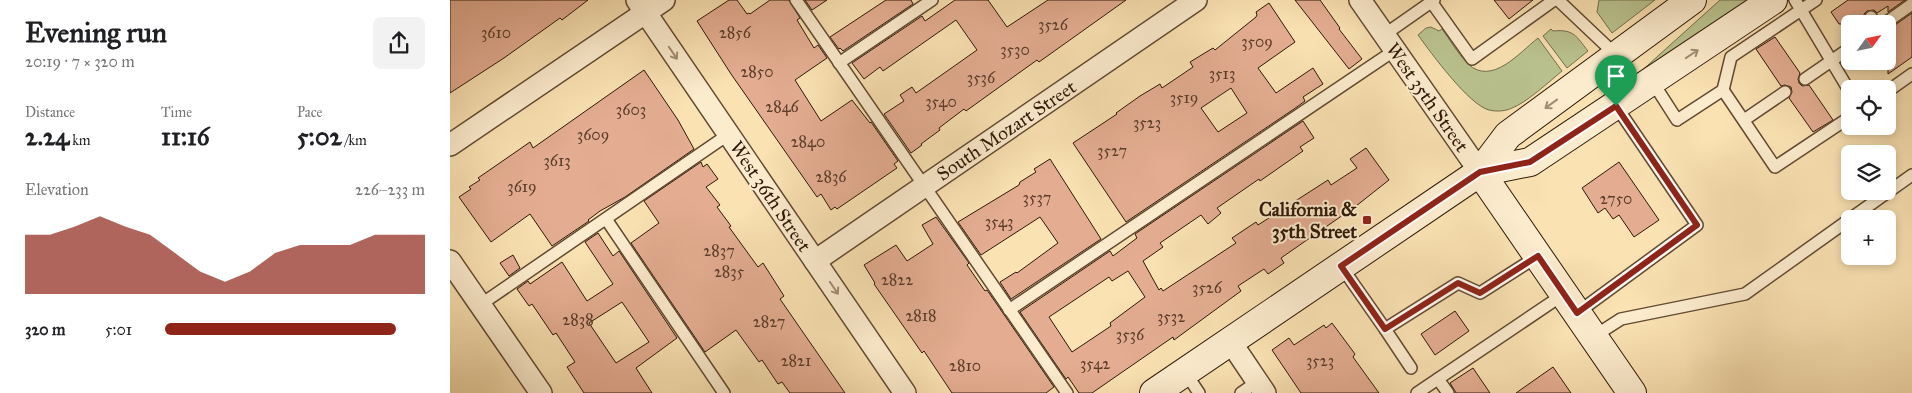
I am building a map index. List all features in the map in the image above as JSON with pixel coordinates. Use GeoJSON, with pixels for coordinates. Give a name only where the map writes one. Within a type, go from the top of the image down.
{"type":"FeatureCollection","features":[{"type":"Feature","properties":{"kind":"main road"},"geometry":{"type":"LineString","coordinates":[[1154,393],[1192,382],[1230,341],[1480,172],[1508,135],[1692,0]]}},
{"type":"Feature","properties":{"kind":"main road"},"geometry":{"type":"LineString","coordinates":[[1480,172],[1530,162],[1773,0]]}},
{"type":"Feature","properties":{"kind":"main road","name":"West 35th Street"},"geometry":{"type":"LineString","coordinates":[[1480,172],[1632,393]]}},
{"type":"Feature","properties":{"kind":"street"},"geometry":{"type":"LineString","coordinates":[[450,145],[642,6],[664,0]]}},
{"type":"Feature","properties":{"kind":"street","name":"South Mozart Street"},"geometry":{"type":"LineString","coordinates":[[815,261],[1196,0]]}},
{"type":"Feature","properties":{"kind":"street","name":"West 35th Street"},"geometry":{"type":"LineString","coordinates":[[1360,0],[1480,172]]}},
{"type":"Feature","properties":{"kind":"street","name":"West 36th Street"},"geometry":{"type":"LineString","coordinates":[[642,6],[815,261],[898,390]]}},
{"type":"Feature","properties":{"kind":"street"},"geometry":{"type":"LineString","coordinates":[[450,261],[541,393]]}},
{"type":"Feature","properties":{"kind":"street"},"geometry":{"type":"LineString","coordinates":[[1230,341],[1254,389]]}},
{"type":"Feature","properties":{"kind":"lane"},"geometry":{"type":"LineString","coordinates":[[796,0],[1067,393]]}},
{"type":"Feature","properties":{"kind":"lane"},"geometry":{"type":"LineString","coordinates":[[839,63],[932,0]]}},
{"type":"Feature","properties":{"kind":"lane"},"geometry":{"type":"LineString","coordinates":[[1009,310],[1389,42],[1432,1],[1472,59],[1554,0]]}},
{"type":"Feature","properties":{"kind":"lane"},"geometry":{"type":"LineString","coordinates":[[1558,0],[1616,56]]}},
{"type":"Feature","properties":{"kind":"lane"},"geometry":{"type":"LineString","coordinates":[[1652,81],[1677,120],[1723,90],[1731,57],[1798,5],[1816,0]]}},
{"type":"Feature","properties":{"kind":"lane"},"geometry":{"type":"LineString","coordinates":[[1892,3],[1899,13]]}},
{"type":"Feature","properties":{"kind":"lane"},"geometry":{"type":"LineString","coordinates":[[1896,15],[1912,4]]}},
{"type":"Feature","properties":{"kind":"lane"},"geometry":{"type":"LineString","coordinates":[[1798,5],[1843,80]]}},
{"type":"Feature","properties":{"kind":"lane"},"geometry":{"type":"LineString","coordinates":[[1804,79],[1841,54]]}},
{"type":"Feature","properties":{"kind":"lane"},"geometry":{"type":"LineString","coordinates":[[1896,85],[1912,74]]}},
{"type":"Feature","properties":{"kind":"lane"},"geometry":{"type":"LineString","coordinates":[[1723,90],[1775,167],[1841,122]]}},
{"type":"Feature","properties":{"kind":"lane"},"geometry":{"type":"LineString","coordinates":[[1744,120],[1785,92]]}},
{"type":"Feature","properties":{"kind":"lane"},"geometry":{"type":"LineString","coordinates":[[1417,393],[1570,303],[1697,225],[1616,106]]}},
{"type":"Feature","properties":{"kind":"lane"},"geometry":{"type":"LineString","coordinates":[[480,305],[728,134]]}},
{"type":"Feature","properties":{"kind":"lane"},"geometry":{"type":"LineString","coordinates":[[1863,210],[1912,175]]}},
{"type":"Feature","properties":{"kind":"lane"},"geometry":{"type":"LineString","coordinates":[[606,219],[724,393]]}},
{"type":"Feature","properties":{"kind":"lane"},"geometry":{"type":"LineString","coordinates":[[1593,337],[1621,319],[1745,294],[1841,225]]}},
{"type":"Feature","properties":{"kind":"lane"},"geometry":{"type":"LineString","coordinates":[[1385,329],[1458,283],[1480,293],[1538,256]]}},
{"type":"Feature","properties":{"kind":"lane"},"geometry":{"type":"LineString","coordinates":[[1341,266],[1411,368]]}},
{"type":"Feature","properties":{"kind":"lane"},"geometry":{"type":"LineString","coordinates":[[1438,379],[1448,393]]}},
{"type":"Feature","properties":{"kind":"green space"},"geometry":{"type":"Polygon","coordinates":[[[1599,0],[1655,0],[1612,33],[1597,12],[1599,0]]]}},
{"type":"Feature","properties":{"kind":"green space"},"geometry":{"type":"Polygon","coordinates":[[[1720,0],[1752,0],[1638,74],[1720,0]]]}},
{"type":"Feature","properties":{"kind":"green space"},"geometry":{"type":"Polygon","coordinates":[[[1431,27],[1439,31],[1442,29],[1464,60],[1477,70],[1486,71],[1505,65],[1538,38],[1562,71],[1524,102],[1510,109],[1489,110],[1471,99],[1461,89],[1418,35],[1426,28],[1431,27]]]}},
{"type":"Feature","properties":{"kind":"green space"},"geometry":{"type":"Polygon","coordinates":[[[1551,29],[1553,31],[1570,32],[1588,51],[1567,68],[1543,36],[1551,29]]]}},
{"type":"Feature","properties":{"kind":"building"},"geometry":{"type":"Polygon","coordinates":[[[450,0],[588,0],[562,20],[560,18],[504,58],[450,93],[450,0]]]}},
{"type":"Feature","properties":{"kind":"building"},"geometry":{"type":"Polygon","coordinates":[[[729,0],[737,0],[747,14],[750,14],[770,0],[789,0],[800,18],[797,20],[814,48],[818,45],[827,58],[795,80],[821,121],[852,100],[871,122],[898,161],[894,164],[897,168],[837,209],[835,207],[831,210],[821,194],[817,197],[731,74],[697,21],[729,0]]]}},
{"type":"Feature","properties":{"kind":"building"},"geometry":{"type":"Polygon","coordinates":[[[805,0],[827,0],[812,10],[805,0]]]}},
{"type":"Feature","properties":{"kind":"building"},"geometry":{"type":"Polygon","coordinates":[[[886,0],[911,0],[913,4],[843,51],[839,49],[830,37],[886,0]]]}},
{"type":"Feature","properties":{"kind":"building"},"geometry":{"type":"Polygon","coordinates":[[[955,0],[988,0],[1007,27],[1048,0],[1126,0],[1039,62],[1037,60],[966,111],[964,109],[911,153],[884,114],[904,101],[900,95],[912,87],[916,93],[977,50],[956,20],[883,71],[880,67],[864,79],[852,63],[922,16],[925,21],[955,0]]]}},
{"type":"Feature","properties":{"kind":"building"},"geometry":{"type":"Polygon","coordinates":[[[1295,0],[1320,0],[1362,59],[1349,69],[1295,0]]]}},
{"type":"Feature","properties":{"kind":"building"},"geometry":{"type":"Polygon","coordinates":[[[1494,0],[1533,0],[1509,19],[1494,0]]]}},
{"type":"Feature","properties":{"kind":"building"},"geometry":{"type":"Polygon","coordinates":[[[1848,0],[1905,0],[1888,12],[1888,6],[1877,13],[1874,10],[1867,11],[1864,15],[1841,15],[1841,24],[1839,24],[1831,12],[1848,0]]]}},
{"type":"Feature","properties":{"kind":"building"},"geometry":{"type":"Polygon","coordinates":[[[1269,3],[1295,42],[1258,68],[1276,93],[1313,68],[1323,84],[1303,97],[1305,101],[1294,109],[1126,222],[1073,143],[1117,114],[1140,96],[1160,84],[1162,88],[1193,67],[1190,62],[1213,48],[1215,50],[1256,17],[1256,12],[1269,3]],[[1231,88],[1201,108],[1218,132],[1247,113],[1231,88]]]}},
{"type":"Feature","properties":{"kind":"building"},"geometry":{"type":"Polygon","coordinates":[[[1912,13],[1912,57],[1896,68],[1896,24],[1912,13]]]}},
{"type":"Feature","properties":{"kind":"building"},"geometry":{"type":"Polygon","coordinates":[[[1775,37],[1800,73],[1799,83],[1802,86],[1809,85],[1833,120],[1813,132],[1789,98],[1792,92],[1791,87],[1781,86],[1756,49],[1775,37]]]}},
{"type":"Feature","properties":{"kind":"building"},"geometry":{"type":"Polygon","coordinates":[[[644,70],[678,120],[694,149],[625,197],[600,211],[589,221],[552,246],[530,214],[491,242],[459,197],[480,180],[478,178],[530,142],[533,148],[644,70]]]}},
{"type":"Feature","properties":{"kind":"building"},"geometry":{"type":"Polygon","coordinates":[[[1303,121],[1314,138],[1300,147],[1303,151],[1217,208],[1221,213],[1208,224],[1201,215],[1160,243],[1163,247],[1143,261],[1159,290],[1161,288],[1163,291],[1236,243],[1232,238],[1256,222],[1258,225],[1328,180],[1331,185],[1357,168],[1350,159],[1366,148],[1389,180],[1356,206],[1281,258],[1284,263],[1268,274],[1264,269],[1238,286],[1241,291],[1174,340],[1173,337],[1092,393],[1079,393],[1068,377],[1066,379],[1020,312],[1110,251],[1113,256],[1137,238],[1135,234],[1303,121]],[[1128,271],[1112,281],[1109,277],[1049,317],[1072,352],[1111,326],[1110,323],[1145,297],[1128,271]]]}},
{"type":"Feature","properties":{"kind":"building"},"geometry":{"type":"Polygon","coordinates":[[[1050,159],[1101,239],[1011,299],[1000,282],[1017,273],[1058,243],[1040,217],[981,255],[958,222],[1019,185],[1020,182],[1036,172],[1034,169],[1050,159]]]}},
{"type":"Feature","properties":{"kind":"building"},"geometry":{"type":"Polygon","coordinates":[[[701,162],[703,167],[707,164],[718,179],[706,187],[720,205],[717,207],[731,226],[729,227],[758,267],[763,263],[784,296],[780,299],[845,393],[790,393],[782,382],[778,384],[762,360],[759,362],[736,330],[705,352],[631,243],[659,223],[644,201],[701,162]]]}},
{"type":"Feature","properties":{"kind":"building"},"geometry":{"type":"Polygon","coordinates":[[[1619,162],[1659,220],[1634,237],[1619,215],[1613,219],[1605,208],[1598,213],[1582,188],[1619,162]]]}},
{"type":"Feature","properties":{"kind":"building"},"geometry":{"type":"Polygon","coordinates":[[[936,217],[969,263],[967,265],[985,291],[987,290],[1054,387],[1046,393],[952,393],[924,351],[922,353],[874,284],[864,265],[896,245],[907,261],[933,244],[922,225],[936,217]]]}},
{"type":"Feature","properties":{"kind":"building"},"geometry":{"type":"Polygon","coordinates":[[[598,233],[613,256],[619,251],[677,338],[636,368],[652,393],[584,393],[567,367],[575,362],[556,333],[553,335],[532,304],[529,306],[517,289],[528,281],[530,284],[562,262],[587,301],[613,284],[585,242],[598,233]],[[622,302],[589,323],[616,363],[649,342],[622,302]]]}},
{"type":"Feature","properties":{"kind":"building"},"geometry":{"type":"Polygon","coordinates":[[[513,255],[520,268],[509,276],[500,263],[513,255]]]}},
{"type":"Feature","properties":{"kind":"building"},"geometry":{"type":"Polygon","coordinates":[[[1455,311],[1469,331],[1435,355],[1421,334],[1455,311]]]}},
{"type":"Feature","properties":{"kind":"building"},"geometry":{"type":"Polygon","coordinates":[[[1332,323],[1355,354],[1353,357],[1379,393],[1301,393],[1272,350],[1289,338],[1294,345],[1324,325],[1326,328],[1332,323]]]}},
{"type":"Feature","properties":{"kind":"building"},"geometry":{"type":"Polygon","coordinates":[[[1553,367],[1571,393],[1516,393],[1553,367]]]}},
{"type":"Feature","properties":{"kind":"building"},"geometry":{"type":"Polygon","coordinates":[[[1473,368],[1490,393],[1456,393],[1450,383],[1473,368]]]}},
{"type":"Feature","properties":{"kind":"place","name":"California & 35th Street"},"geometry":{"type":"Point","coordinates":[1367,220]}},
{"type":"Feature","properties":{"kind":"route"},"geometry":{"type":"LineString","coordinates":[[1616,106],[1697,225],[1577,313],[1538,256],[1480,293],[1458,283],[1385,329],[1341,266],[1480,172],[1530,162],[1616,106]]}}]}
